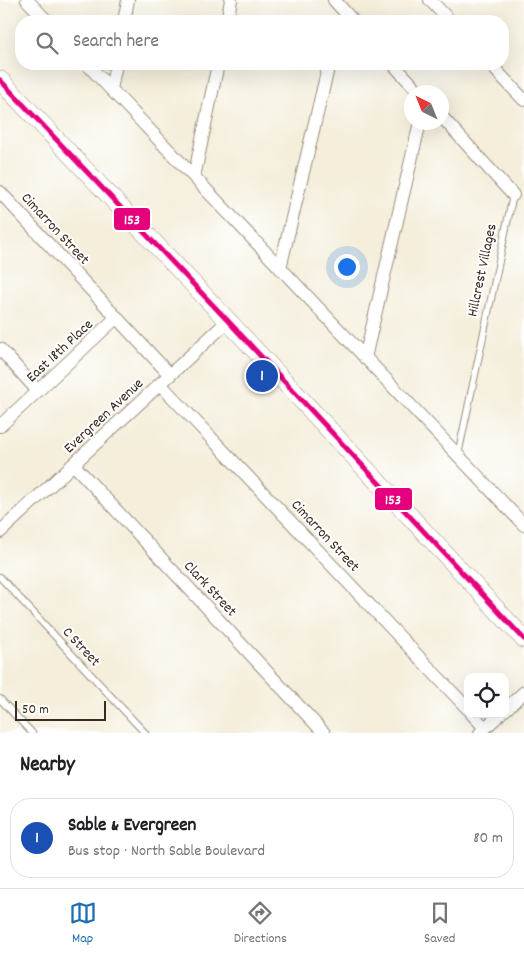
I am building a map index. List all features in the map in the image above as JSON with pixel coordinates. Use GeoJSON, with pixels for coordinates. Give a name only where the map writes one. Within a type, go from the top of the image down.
{"type":"FeatureCollection","features":[{"type":"Feature","properties":{"kind":"street"},"geometry":{"type":"LineString","coordinates":[[27,0],[41,15]]}},
{"type":"Feature","properties":{"kind":"street"},"geometry":{"type":"LineString","coordinates":[[125,15],[128,0]]}},
{"type":"Feature","properties":{"kind":"street"},"geometry":{"type":"LineString","coordinates":[[228,15],[231,0]]}},
{"type":"Feature","properties":{"kind":"street"},"geometry":{"type":"LineString","coordinates":[[430,0],[444,15]]}},
{"type":"Feature","properties":{"kind":"street"},"geometry":{"type":"LineString","coordinates":[[93,70],[524,525]]}},
{"type":"Feature","properties":{"kind":"street"},"geometry":{"type":"LineString","coordinates":[[111,89],[115,70]]}},
{"type":"Feature","properties":{"kind":"street"},"geometry":{"type":"LineString","coordinates":[[194,177],[217,70]]}},
{"type":"Feature","properties":{"kind":"street"},"geometry":{"type":"LineString","coordinates":[[280,268],[328,70]]}},
{"type":"Feature","properties":{"kind":"street"},"geometry":{"type":"LineString","coordinates":[[399,70],[412,85]]}},
{"type":"Feature","properties":{"kind":"street"},"geometry":{"type":"LineString","coordinates":[[496,70],[523,97]]}},
{"type":"Feature","properties":{"kind":"street"},"geometry":{"type":"LineString","coordinates":[[0,80],[228,321],[524,639]]}},
{"type":"Feature","properties":{"kind":"street","name":"Hillcrest Villages"},"geometry":{"type":"LineString","coordinates":[[449,125],[513,195]]}},
{"type":"Feature","properties":{"kind":"street"},"geometry":{"type":"LineString","coordinates":[[365,358],[418,130]]}},
{"type":"Feature","properties":{"kind":"street","name":"Cimarron Street"},"geometry":{"type":"LineString","coordinates":[[0,192],[117,317],[165,380],[464,705]]}},
{"type":"Feature","properties":{"kind":"street","name":"East 18th Place"},"geometry":{"type":"LineString","coordinates":[[0,426],[117,317]]}},
{"type":"Feature","properties":{"kind":"street","name":"Evergreen Avenue"},"geometry":{"type":"LineString","coordinates":[[0,532],[228,321]]}},
{"type":"Feature","properties":{"kind":"street"},"geometry":{"type":"LineString","coordinates":[[0,349],[38,391]]}},
{"type":"Feature","properties":{"kind":"street","name":"Clark Street"},"geometry":{"type":"LineString","coordinates":[[74,464],[324,733]]}},
{"type":"Feature","properties":{"kind":"street"},"geometry":{"type":"LineString","coordinates":[[509,706],[524,692]]}},
{"type":"Feature","properties":{"kind":"street"},"geometry":{"type":"LineString","coordinates":[[475,718],[483,730],[496,718]]}},
{"type":"Feature","properties":{"kind":"lane","name":"Hillcrest Villages"},"geometry":{"type":"LineString","coordinates":[[458,456],[513,195]]}},
{"type":"Feature","properties":{"kind":"lane","name":"C Street"},"geometry":{"type":"LineString","coordinates":[[0,577],[145,733]]}},
{"type":"Feature","properties":{"kind":"lane"},"geometry":{"type":"LineString","coordinates":[[0,699],[32,733]]}},
{"type":"Feature","properties":{"kind":"transit line","name":"153"},"geometry":{"type":"LineString","coordinates":[[0,80],[228,321],[524,639]]}},
{"type":"Feature","properties":{"kind":"place","name":"Sable & Evergreen"},"geometry":{"type":"Point","coordinates":[262,376]}}]}
